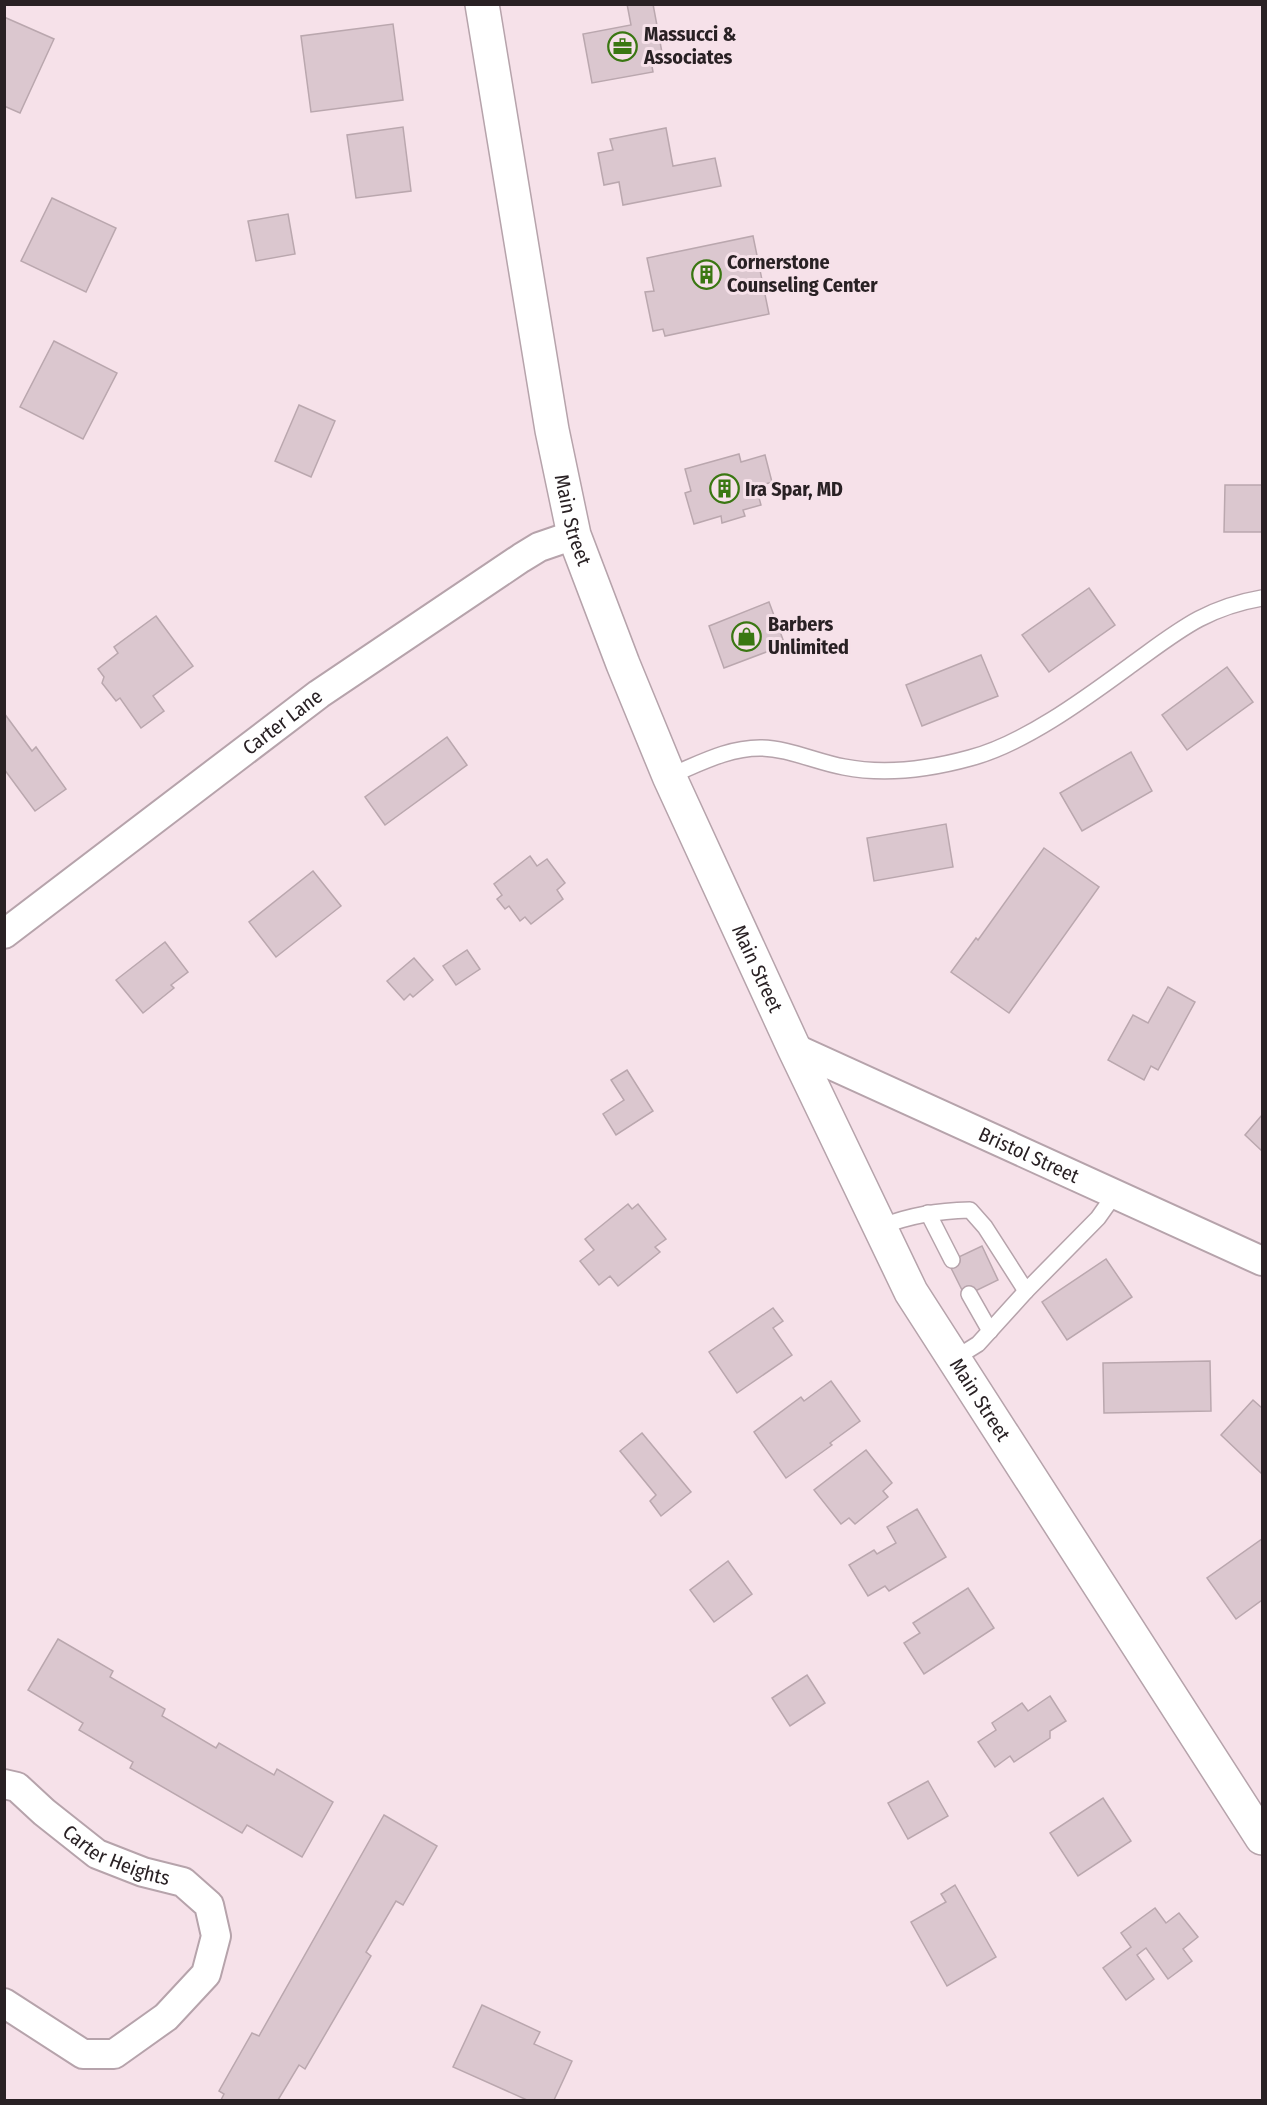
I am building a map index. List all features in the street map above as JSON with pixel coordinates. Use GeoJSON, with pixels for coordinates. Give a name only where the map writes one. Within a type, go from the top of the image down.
{"type":"FeatureCollection","features":[{"type":"Feature","properties":{"kind":"highway","name":"Main Street"},"geometry":{"type":"LineString","coordinates":[[482,4],[552,430],[574,535],[669,776],[794,1048],[911,1292],[1263,1838]]}},
{"type":"Feature","properties":{"kind":"street","name":"Carter Lane"},"geometry":{"type":"LineString","coordinates":[[4,934],[319,694],[521,558],[539,547],[574,535]]}},
{"type":"Feature","properties":{"kind":"street","name":"Bristol Street"},"geometry":{"type":"LineString","coordinates":[[794,1048],[1263,1261]]}},
{"type":"Feature","properties":{"kind":"street","name":"Carter Heights"},"geometry":{"type":"LineString","coordinates":[[4,1784],[17,1787],[44,1812],[97,1854],[143,1872],[183,1882],[209,1905],[216,1936],[206,1974],[166,2017],[114,2054],[83,2054],[4,2002]]}},
{"type":"Feature","properties":{"kind":"lane"},"geometry":{"type":"LineString","coordinates":[[669,776],[725,752],[760,748],[844,767],[882,771],[933,767],[973,758],[1021,737],[1077,702],[1199,617],[1236,603],[1263,598]]}},
{"type":"Feature","properties":{"kind":"lane"},"geometry":{"type":"LineString","coordinates":[[954,1359],[978,1344],[1098,1218],[1115,1194]]}},
{"type":"Feature","properties":{"kind":"lane"},"geometry":{"type":"LineString","coordinates":[[880,1227],[907,1217],[928,1213],[970,1210],[985,1227],[1026,1291]]}},
{"type":"Feature","properties":{"kind":"lane"},"geometry":{"type":"LineString","coordinates":[[928,1213],[952,1260]]}},
{"type":"Feature","properties":{"kind":"lane"},"geometry":{"type":"LineString","coordinates":[[969,1294],[990,1331]]}},
{"type":"Feature","properties":{"kind":"building","name":"Massucci & Associates"},"geometry":{"type":"Polygon","coordinates":[[[627,4],[653,4],[663,58],[651,61],[653,72],[592,83],[583,34],[631,25],[627,4]]]}},
{"type":"Feature","properties":{"kind":"building"},"geometry":{"type":"Polygon","coordinates":[[[4,17],[54,39],[20,113],[4,106],[4,17]]]}},
{"type":"Feature","properties":{"kind":"building"},"geometry":{"type":"Polygon","coordinates":[[[393,24],[403,100],[311,112],[301,36],[393,24]]]}},
{"type":"Feature","properties":{"kind":"building"},"geometry":{"type":"Polygon","coordinates":[[[403,127],[411,191],[356,198],[347,135],[403,127]]]}},
{"type":"Feature","properties":{"kind":"building"},"geometry":{"type":"Polygon","coordinates":[[[666,128],[673,166],[715,158],[721,186],[623,205],[619,182],[604,185],[598,153],[613,150],[610,139],[666,128]]]}},
{"type":"Feature","properties":{"kind":"building"},"geometry":{"type":"Polygon","coordinates":[[[52,198],[116,228],[86,292],[21,261],[52,198]]]}},
{"type":"Feature","properties":{"kind":"building"},"geometry":{"type":"Polygon","coordinates":[[[288,214],[295,254],[256,261],[248,221],[288,214]]]}},
{"type":"Feature","properties":{"kind":"building","name":"Cornerstone Counseling Center"},"geometry":{"type":"Polygon","coordinates":[[[753,236],[769,314],[665,336],[663,329],[653,331],[645,292],[654,291],[647,258],[753,236]]]}},
{"type":"Feature","properties":{"kind":"building"},"geometry":{"type":"Polygon","coordinates":[[[54,341],[117,373],[83,439],[20,407],[54,341]]]}},
{"type":"Feature","properties":{"kind":"building"},"geometry":{"type":"Polygon","coordinates":[[[299,405],[335,421],[311,477],[275,461],[299,405]]]}},
{"type":"Feature","properties":{"kind":"building","name":"Ira Spar, MD"},"geometry":{"type":"Polygon","coordinates":[[[739,454],[741,462],[765,455],[772,482],[756,487],[761,505],[743,510],[745,516],[722,523],[721,516],[694,524],[685,493],[691,491],[685,469],[739,454]]]}},
{"type":"Feature","properties":{"kind":"building"},"geometry":{"type":"Polygon","coordinates":[[[1225,485],[1262,485],[1262,532],[1224,532],[1225,485]]]}},
{"type":"Feature","properties":{"kind":"building"},"geometry":{"type":"Polygon","coordinates":[[[1089,588],[1115,625],[1049,672],[1022,635],[1089,588]]]}},
{"type":"Feature","properties":{"kind":"building","name":"Barbers Unlimited"},"geometry":{"type":"Polygon","coordinates":[[[769,602],[785,645],[724,668],[709,626],[769,602]]]}},
{"type":"Feature","properties":{"kind":"building"},"geometry":{"type":"Polygon","coordinates":[[[156,616],[193,666],[153,696],[164,711],[141,728],[120,698],[116,701],[102,683],[104,677],[98,669],[118,653],[114,647],[156,616]]]}},
{"type":"Feature","properties":{"kind":"building"},"geometry":{"type":"Polygon","coordinates":[[[981,655],[998,696],[922,726],[906,685],[981,655]]]}},
{"type":"Feature","properties":{"kind":"building"},"geometry":{"type":"Polygon","coordinates":[[[1227,667],[1253,702],[1187,750],[1162,715],[1227,667]]]}},
{"type":"Feature","properties":{"kind":"building"},"geometry":{"type":"Polygon","coordinates":[[[4,713],[32,751],[36,747],[66,789],[35,811],[4,769],[4,713]]]}},
{"type":"Feature","properties":{"kind":"building"},"geometry":{"type":"Polygon","coordinates":[[[447,737],[467,765],[385,825],[365,797],[447,737]]]}},
{"type":"Feature","properties":{"kind":"building"},"geometry":{"type":"Polygon","coordinates":[[[1131,752],[1152,791],[1082,831],[1060,793],[1131,752]]]}},
{"type":"Feature","properties":{"kind":"building"},"geometry":{"type":"Polygon","coordinates":[[[946,824],[953,867],[874,881],[867,838],[946,824]]]}},
{"type":"Feature","properties":{"kind":"building"},"geometry":{"type":"Polygon","coordinates":[[[1044,848],[1099,887],[1009,1013],[951,972],[976,938],[978,940],[1044,848]]]}},
{"type":"Feature","properties":{"kind":"building"},"geometry":{"type":"Polygon","coordinates":[[[530,856],[537,866],[547,859],[565,883],[557,890],[563,899],[531,924],[525,917],[520,921],[509,906],[505,909],[497,899],[502,895],[494,884],[530,856]]]}},
{"type":"Feature","properties":{"kind":"building"},"geometry":{"type":"Polygon","coordinates":[[[313,871],[341,906],[276,957],[249,922],[313,871]]]}},
{"type":"Feature","properties":{"kind":"building"},"geometry":{"type":"Polygon","coordinates":[[[165,942],[188,972],[171,985],[174,988],[143,1013],[116,980],[165,942]]]}},
{"type":"Feature","properties":{"kind":"building"},"geometry":{"type":"Polygon","coordinates":[[[467,950],[480,969],[456,985],[443,966],[467,950]]]}},
{"type":"Feature","properties":{"kind":"building"},"geometry":{"type":"Polygon","coordinates":[[[414,958],[433,980],[413,997],[410,994],[404,1000],[387,981],[414,958]]]}},
{"type":"Feature","properties":{"kind":"building"},"geometry":{"type":"Polygon","coordinates":[[[1168,987],[1195,1002],[1158,1070],[1151,1066],[1144,1080],[1108,1060],[1133,1015],[1148,1023],[1168,987]]]}},
{"type":"Feature","properties":{"kind":"building"},"geometry":{"type":"Polygon","coordinates":[[[627,1070],[653,1111],[616,1135],[603,1114],[624,1100],[611,1080],[627,1070]]]}},
{"type":"Feature","properties":{"kind":"building"},"geometry":{"type":"Polygon","coordinates":[[[1262,1115],[1262,1151],[1245,1135],[1262,1115]]]}},
{"type":"Feature","properties":{"kind":"building"},"geometry":{"type":"Polygon","coordinates":[[[628,1204],[632,1209],[638,1204],[666,1239],[655,1247],[660,1252],[618,1286],[610,1276],[599,1285],[580,1261],[594,1250],[585,1239],[628,1204]]]}},
{"type":"Feature","properties":{"kind":"building"},"geometry":{"type":"Polygon","coordinates":[[[982,1246],[998,1280],[965,1296],[948,1262],[982,1246]]]}},
{"type":"Feature","properties":{"kind":"building"},"geometry":{"type":"Polygon","coordinates":[[[1106,1259],[1132,1297],[1067,1340],[1042,1302],[1106,1259]]]}},
{"type":"Feature","properties":{"kind":"building"},"geometry":{"type":"Polygon","coordinates":[[[773,1308],[783,1321],[773,1328],[792,1355],[737,1393],[709,1352],[773,1308]]]}},
{"type":"Feature","properties":{"kind":"building"},"geometry":{"type":"Polygon","coordinates":[[[1210,1361],[1211,1411],[1104,1413],[1103,1363],[1210,1361]]]}},
{"type":"Feature","properties":{"kind":"building"},"geometry":{"type":"Polygon","coordinates":[[[831,1381],[860,1421],[830,1443],[832,1445],[786,1478],[754,1432],[801,1397],[804,1401],[831,1381]]]}},
{"type":"Feature","properties":{"kind":"building"},"geometry":{"type":"Polygon","coordinates":[[[1253,1400],[1262,1408],[1262,1474],[1221,1435],[1253,1400]]]}},
{"type":"Feature","properties":{"kind":"building"},"geometry":{"type":"Polygon","coordinates":[[[642,1433],[691,1492],[661,1516],[650,1501],[656,1495],[620,1451],[642,1433]]]}},
{"type":"Feature","properties":{"kind":"building"},"geometry":{"type":"Polygon","coordinates":[[[866,1450],[892,1483],[883,1491],[888,1497],[855,1524],[849,1518],[841,1524],[814,1490],[866,1450]]]}},
{"type":"Feature","properties":{"kind":"building"},"geometry":{"type":"Polygon","coordinates":[[[917,1509],[946,1557],[889,1591],[885,1586],[868,1596],[849,1565],[874,1550],[877,1554],[896,1543],[887,1527],[917,1509]]]}},
{"type":"Feature","properties":{"kind":"building"},"geometry":{"type":"Polygon","coordinates":[[[1262,1539],[1262,1600],[1236,1619],[1207,1578],[1262,1539]]]}},
{"type":"Feature","properties":{"kind":"building"},"geometry":{"type":"Polygon","coordinates":[[[728,1561],[752,1594],[714,1622],[690,1590],[728,1561]]]}},
{"type":"Feature","properties":{"kind":"building"},"geometry":{"type":"Polygon","coordinates":[[[968,1588],[994,1628],[924,1674],[904,1643],[920,1633],[913,1623],[968,1588]]]}},
{"type":"Feature","properties":{"kind":"building"},"geometry":{"type":"Polygon","coordinates":[[[58,1639],[113,1671],[110,1677],[165,1709],[162,1716],[216,1748],[219,1743],[274,1775],[277,1769],[333,1802],[302,1857],[247,1825],[242,1833],[130,1768],[133,1762],[79,1730],[83,1723],[28,1690],[58,1639]]]}},
{"type":"Feature","properties":{"kind":"building"},"geometry":{"type":"Polygon","coordinates":[[[807,1675],[825,1703],[790,1726],[772,1698],[807,1675]]]}},
{"type":"Feature","properties":{"kind":"building"},"geometry":{"type":"Polygon","coordinates":[[[1050,1696],[1066,1721],[1050,1731],[1050,1738],[1014,1762],[1010,1756],[995,1767],[978,1742],[996,1730],[992,1723],[1022,1703],[1028,1711],[1050,1696]]]}},
{"type":"Feature","properties":{"kind":"building"},"geometry":{"type":"Polygon","coordinates":[[[928,1781],[948,1816],[908,1839],[888,1803],[928,1781]]]}},
{"type":"Feature","properties":{"kind":"building"},"geometry":{"type":"Polygon","coordinates":[[[1103,1798],[1131,1841],[1078,1876],[1050,1833],[1103,1798]]]}},
{"type":"Feature","properties":{"kind":"building"},"geometry":{"type":"Polygon","coordinates":[[[384,1815],[437,1846],[403,1905],[396,1901],[366,1952],[371,1956],[305,2069],[299,2065],[278,2100],[221,2100],[224,2094],[219,2091],[252,2033],[259,2036],[384,1815]]]}},
{"type":"Feature","properties":{"kind":"building"},"geometry":{"type":"Polygon","coordinates":[[[955,1885],[996,1957],[947,1986],[911,1922],[946,1902],[941,1894],[955,1885]]]}},
{"type":"Feature","properties":{"kind":"building"},"geometry":{"type":"Polygon","coordinates":[[[1155,1908],[1166,1923],[1179,1913],[1198,1937],[1183,1949],[1192,1961],[1168,1979],[1146,1948],[1137,1955],[1154,1979],[1126,2000],[1103,1968],[1131,1947],[1121,1933],[1155,1908]]]}},
{"type":"Feature","properties":{"kind":"building"},"geometry":{"type":"Polygon","coordinates":[[[482,2005],[540,2032],[534,2044],[572,2061],[554,2100],[527,2100],[453,2067],[482,2005]]]}},
{"type":"Feature","properties":{"kind":"place","name":"Massucci & Associates"},"geometry":{"type":"Point","coordinates":[623,46]}},
{"type":"Feature","properties":{"kind":"place","name":"Cornerstone Counseling Center"},"geometry":{"type":"Point","coordinates":[706,274]}},
{"type":"Feature","properties":{"kind":"place","name":"Ira Spar, MD"},"geometry":{"type":"Point","coordinates":[724,489]}},
{"type":"Feature","properties":{"kind":"place","name":"Barbers Unlimited"},"geometry":{"type":"Point","coordinates":[747,636]}}]}
